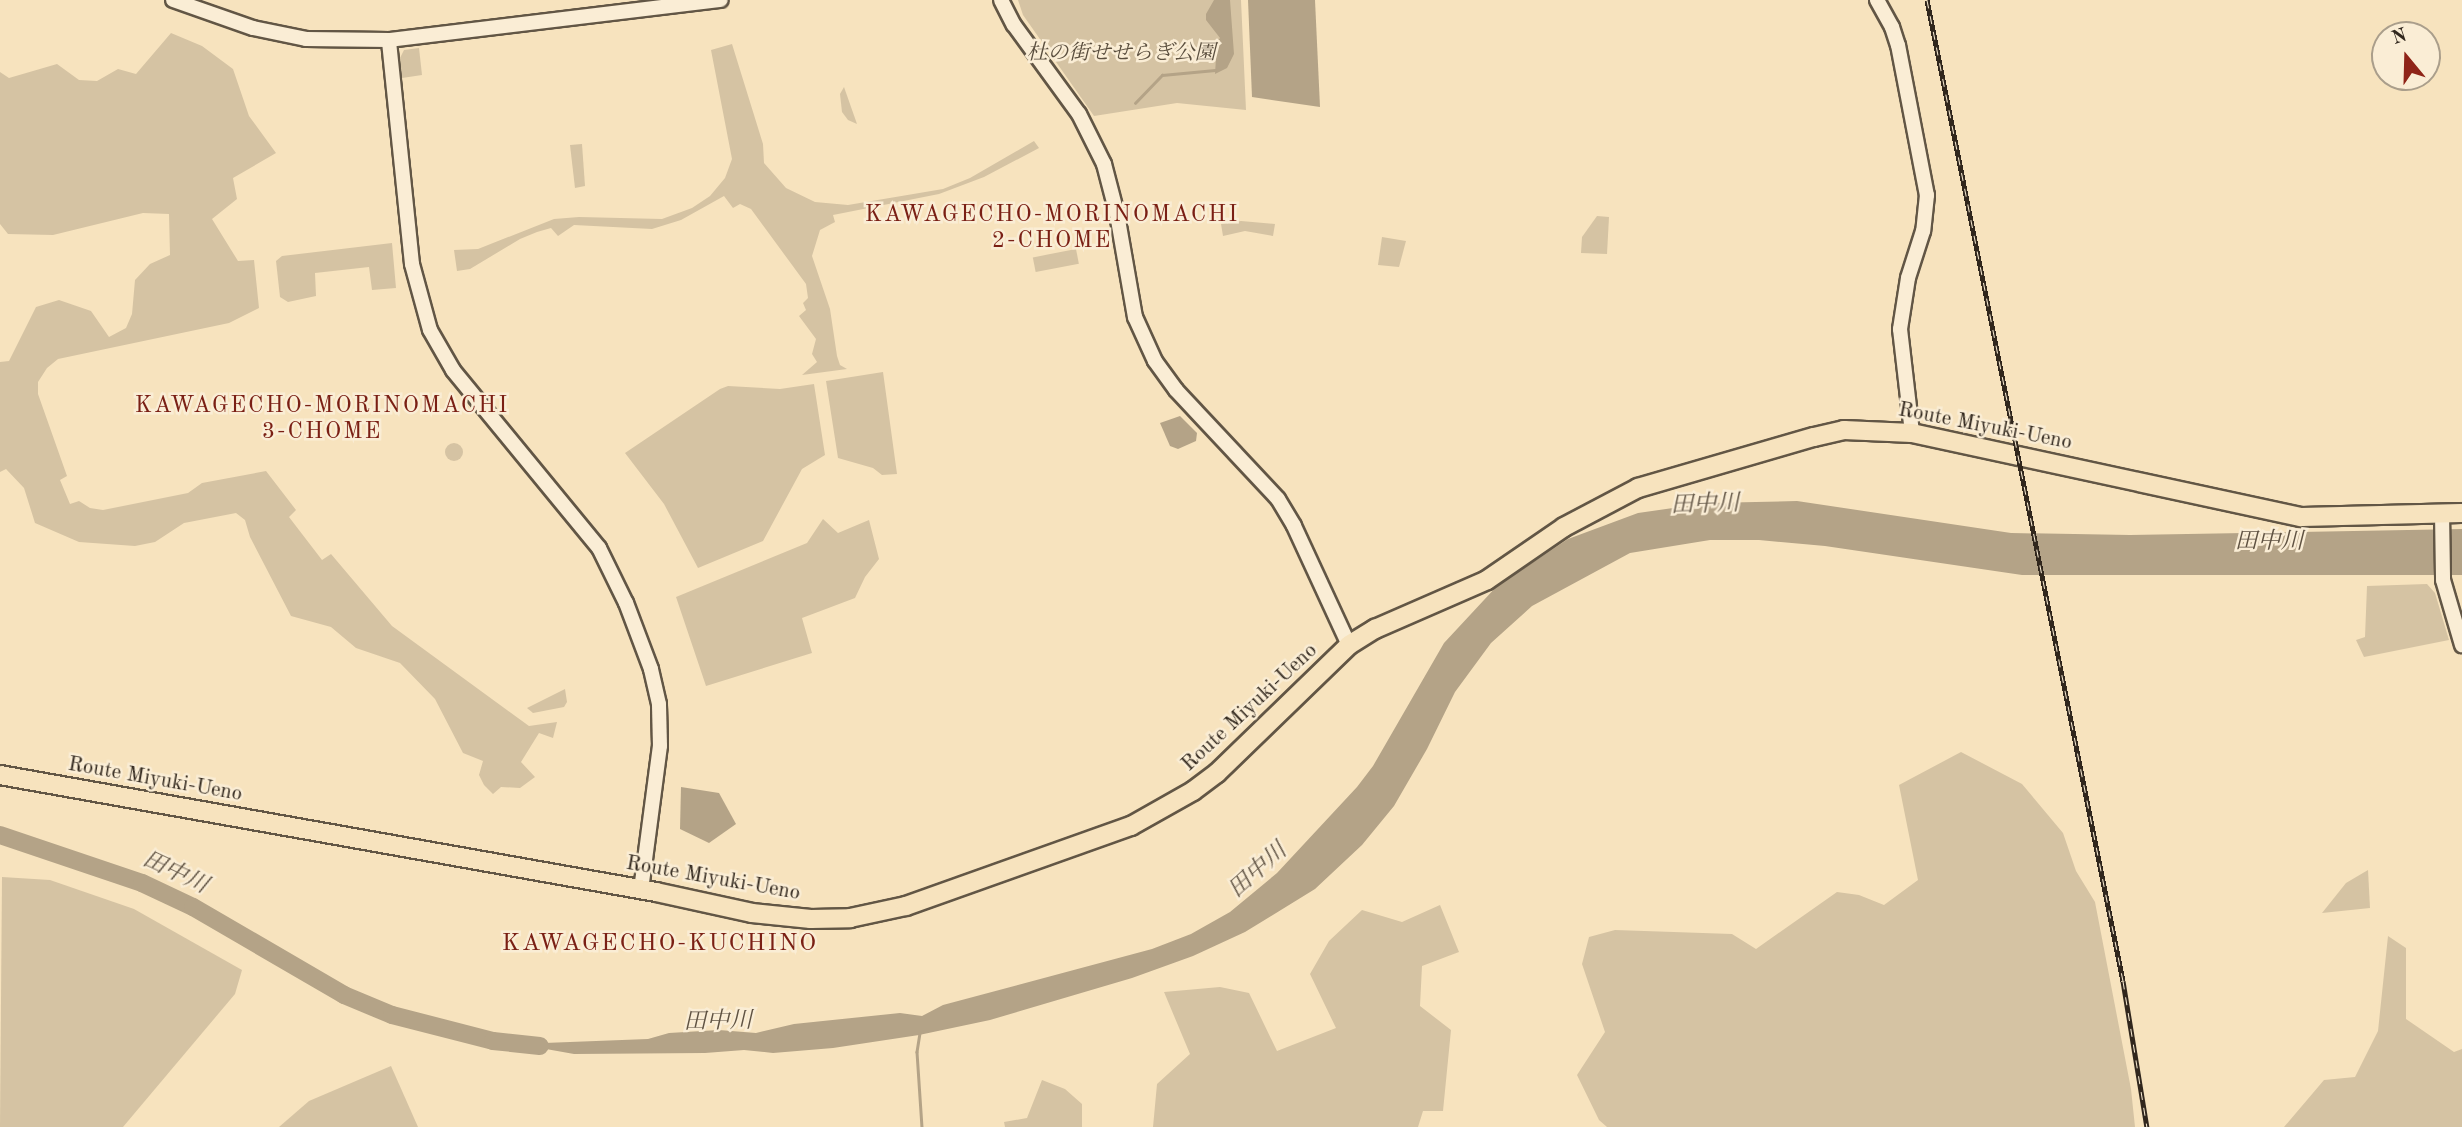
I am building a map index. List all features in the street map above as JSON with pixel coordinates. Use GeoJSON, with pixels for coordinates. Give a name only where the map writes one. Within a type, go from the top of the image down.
{"type":"FeatureCollection","features":[{"type":"Feature","properties":{"kind":"main road","name":"Route Miyuki-Ueno"},"geometry":{"type":"LineString","coordinates":[[0,775],[641,890],[752,913],[811,919],[873,915],[930,898],[1115,833],[1193,791],[1217,773],[1349,645],[1405,614],[1487,580],[1564,527],[1638,488],[1844,430],[1912,433],[2188,491],[2276,514],[2301,517],[2442,517],[2462,513]]}},
{"type":"Feature","properties":{"kind":"street"},"geometry":{"type":"LineString","coordinates":[[173,0],[253,27],[306,39],[389,40],[721,0]]}},
{"type":"Feature","properties":{"kind":"street"},"geometry":{"type":"LineString","coordinates":[[1001,0],[1014,25],[1072,103],[1104,164],[1117,214],[1135,317],[1155,361],[1177,390],[1278,499],[1294,526],[1349,645]]}},
{"type":"Feature","properties":{"kind":"street"},"geometry":{"type":"LineString","coordinates":[[1877,0],[1892,27],[1901,54],[1927,195],[1923,231],[1908,278],[1899,329],[1912,433]]}},
{"type":"Feature","properties":{"kind":"street"},"geometry":{"type":"LineString","coordinates":[[389,40],[412,264],[429,330],[453,370],[568,508],[603,555],[626,603],[652,669],[659,705],[660,746],[641,890]]}},
{"type":"Feature","properties":{"kind":"street"},"geometry":{"type":"LineString","coordinates":[[2442,517],[2443,577],[2448,604],[2462,645]]}},
{"type":"Feature","properties":{"kind":"green space","name":"杜の街せせらぎ公園"},"geometry":{"type":"Polygon","coordinates":[[[1018,0],[1241,0],[1246,110],[1177,103],[1094,116],[1023,15],[1018,0]]]}},
{"type":"Feature","properties":{"kind":"green space"},"geometry":{"type":"Polygon","coordinates":[[[171,33],[202,46],[233,69],[249,116],[276,153],[233,178],[237,199],[212,219],[238,261],[254,260],[259,308],[229,323],[58,359],[47,368],[38,382],[38,394],[67,476],[60,480],[70,504],[79,501],[90,508],[103,510],[188,493],[202,483],[266,471],[296,510],[289,517],[322,560],[331,554],[392,626],[529,726],[557,722],[553,738],[539,733],[521,762],[535,777],[520,788],[501,787],[493,794],[484,785],[479,775],[483,761],[463,753],[435,699],[400,663],[356,648],[331,627],[291,616],[250,537],[245,520],[236,513],[184,523],[155,542],[135,546],[79,542],[35,523],[24,488],[6,469],[0,472],[0,362],[9,361],[36,307],[59,300],[91,311],[109,337],[126,328],[132,314],[135,280],[150,264],[170,255],[169,214],[143,213],[53,235],[8,234],[0,224],[0,72],[9,78],[57,64],[79,80],[97,81],[118,69],[136,74],[171,33]]]}},
{"type":"Feature","properties":{"kind":"green space"},"geometry":{"type":"Polygon","coordinates":[[[732,44],[763,144],[764,163],[786,188],[815,202],[848,205],[943,189],[970,178],[1034,141],[1039,148],[984,177],[939,194],[833,215],[835,222],[820,230],[812,256],[830,309],[837,356],[840,365],[847,369],[802,375],[817,362],[812,354],[816,339],[799,316],[806,310],[803,303],[808,298],[806,284],[751,209],[740,204],[733,208],[724,196],[681,220],[652,229],[574,225],[558,236],[551,228],[520,239],[470,269],[457,271],[454,250],[478,249],[554,219],[662,219],[692,208],[710,196],[725,178],[732,159],[711,50],[732,44]]]}},
{"type":"Feature","properties":{"kind":"green space"},"geometry":{"type":"Polygon","coordinates":[[[419,48],[422,75],[402,78],[400,58],[404,50],[419,48]]]}},
{"type":"Feature","properties":{"kind":"green space"},"geometry":{"type":"Polygon","coordinates":[[[844,87],[857,124],[848,120],[842,112],[840,94],[844,87]]]}},
{"type":"Feature","properties":{"kind":"green space"},"geometry":{"type":"Polygon","coordinates":[[[582,144],[585,186],[575,188],[570,145],[582,144]]]}},
{"type":"Feature","properties":{"kind":"green space"},"geometry":{"type":"Polygon","coordinates":[[[1597,216],[1609,217],[1607,254],[1581,253],[1582,237],[1597,216]]]}},
{"type":"Feature","properties":{"kind":"green space"},"geometry":{"type":"Polygon","coordinates":[[[1241,221],[1275,224],[1273,236],[1245,231],[1223,236],[1221,224],[1241,221]]]}},
{"type":"Feature","properties":{"kind":"green space"},"geometry":{"type":"Polygon","coordinates":[[[1382,237],[1406,241],[1399,267],[1378,265],[1382,237]]]}},
{"type":"Feature","properties":{"kind":"green space"},"geometry":{"type":"Polygon","coordinates":[[[392,243],[396,288],[372,290],[369,267],[315,273],[316,296],[288,302],[280,297],[276,261],[282,256],[392,243]]]}},
{"type":"Feature","properties":{"kind":"green space"},"geometry":{"type":"Polygon","coordinates":[[[1076,249],[1079,264],[1036,272],[1033,257],[1076,249]]]}},
{"type":"Feature","properties":{"kind":"green space"},"geometry":{"type":"Polygon","coordinates":[[[883,372],[897,474],[882,475],[873,468],[838,458],[826,381],[883,372]]]}},
{"type":"Feature","properties":{"kind":"green space"},"geometry":{"type":"Polygon","coordinates":[[[814,384],[825,455],[802,469],[763,541],[698,568],[664,504],[625,453],[728,386],[780,389],[814,384]]]}},
{"type":"Feature","properties":{"kind":"green space"},"geometry":{"type":"Polygon","coordinates":[[[450,443],[458,443],[463,452],[461,459],[450,461],[445,456],[445,448],[450,443]]]}},
{"type":"Feature","properties":{"kind":"green space"},"geometry":{"type":"Polygon","coordinates":[[[823,519],[838,533],[869,520],[879,559],[865,577],[855,598],[802,618],[812,653],[706,686],[676,597],[807,543],[823,519]]]}},
{"type":"Feature","properties":{"kind":"green space"},"geometry":{"type":"Polygon","coordinates":[[[2427,584],[2435,593],[2449,640],[2364,657],[2356,640],[2365,637],[2367,586],[2427,584]]]}},
{"type":"Feature","properties":{"kind":"green space"},"geometry":{"type":"Polygon","coordinates":[[[565,689],[567,702],[564,707],[533,713],[527,708],[565,689]]]}},
{"type":"Feature","properties":{"kind":"green space"},"geometry":{"type":"Polygon","coordinates":[[[1961,752],[2022,784],[2063,833],[2076,871],[2095,902],[2131,1089],[2135,1127],[1607,1127],[1599,1120],[1577,1075],[1605,1032],[1582,964],[1589,937],[1615,930],[1732,934],[1756,949],[1837,892],[1859,895],[1884,905],[1918,880],[1899,785],[1961,752]]]}},
{"type":"Feature","properties":{"kind":"green space"},"geometry":{"type":"Polygon","coordinates":[[[2368,870],[2370,908],[2322,913],[2346,883],[2368,870]]]}},
{"type":"Feature","properties":{"kind":"green space"},"geometry":{"type":"Polygon","coordinates":[[[2,877],[50,880],[134,909],[242,970],[235,994],[123,1127],[0,1127],[2,877]]]}},
{"type":"Feature","properties":{"kind":"green space"},"geometry":{"type":"Polygon","coordinates":[[[1440,905],[1459,952],[1422,966],[1420,1006],[1451,1030],[1443,1111],[1423,1111],[1418,1127],[1153,1127],[1157,1084],[1190,1054],[1164,992],[1220,987],[1249,993],[1277,1051],[1336,1028],[1310,974],[1329,941],[1362,910],[1402,922],[1440,905]]]}},
{"type":"Feature","properties":{"kind":"green space"},"geometry":{"type":"Polygon","coordinates":[[[2388,936],[2406,948],[2406,1019],[2454,1052],[2462,1049],[2462,1127],[2284,1127],[2324,1080],[2355,1077],[2378,1031],[2388,936]]]}},
{"type":"Feature","properties":{"kind":"green space"},"geometry":{"type":"Polygon","coordinates":[[[391,1066],[418,1127],[279,1127],[309,1101],[391,1066]]]}},
{"type":"Feature","properties":{"kind":"green space"},"geometry":{"type":"Polygon","coordinates":[[[1042,1080],[1065,1089],[1082,1104],[1082,1127],[1005,1127],[1004,1122],[1027,1118],[1042,1080]]]}},
{"type":"Feature","properties":{"kind":"water"},"geometry":{"type":"Polygon","coordinates":[[[1214,0],[1230,0],[1234,54],[1227,68],[1215,74],[1217,42],[1220,38],[1206,20],[1206,14],[1214,0]]]}},
{"type":"Feature","properties":{"kind":"water"},"geometry":{"type":"Polygon","coordinates":[[[1248,0],[1315,0],[1320,107],[1252,97],[1248,0]]]}},
{"type":"Feature","properties":{"kind":"water"},"geometry":{"type":"Polygon","coordinates":[[[1180,416],[1197,433],[1196,441],[1178,449],[1170,446],[1160,423],[1180,416]]]}},
{"type":"Feature","properties":{"kind":"water"},"geometry":{"type":"Polygon","coordinates":[[[1797,501],[2011,533],[2130,535],[2462,529],[2462,575],[2022,575],[1825,546],[1759,540],[1710,540],[1630,553],[1532,606],[1491,643],[1455,692],[1427,749],[1394,806],[1362,845],[1315,889],[1245,932],[1193,956],[1132,978],[990,1020],[919,1035],[833,1048],[773,1053],[744,1050],[574,1054],[518,1044],[648,1039],[669,1033],[719,1030],[756,1033],[794,1024],[900,1013],[922,1016],[943,1005],[1152,949],[1191,934],[1230,912],[1277,873],[1357,787],[1373,766],[1444,643],[1497,586],[1568,539],[1638,513],[1708,503],[1797,501]]]}},
{"type":"Feature","properties":{"kind":"water"},"geometry":{"type":"Polygon","coordinates":[[[681,787],[719,793],[736,824],[709,843],[680,829],[681,787]]]}},
{"type":"Feature","properties":{"kind":"waterway"},"geometry":{"type":"LineString","coordinates":[[1135,103],[1162,75],[1215,70]]}},
{"type":"Feature","properties":{"kind":"waterway","name":"田中川"},"geometry":{"type":"LineString","coordinates":[[0,835],[142,883],[193,907],[344,995],[392,1015],[493,1041],[540,1046]]}},
{"type":"Feature","properties":{"kind":"waterway"},"geometry":{"type":"LineString","coordinates":[[920,1033],[917,1052],[922,1127]]}},
{"type":"Feature","properties":{"kind":"railway"},"geometry":{"type":"LineString","coordinates":[[1927,0],[2123,981],[2147,1127]]}},
{"type":"Feature","properties":{"kind":"district","name":"KAWAGECHO-MORINOMACHI 2-CHOME"},"geometry":{"type":"Point","coordinates":[1052,228]}},
{"type":"Feature","properties":{"kind":"district","name":"KAWAGECHO-MORINOMACHI 3-CHOME"},"geometry":{"type":"Point","coordinates":[322,419]}},
{"type":"Feature","properties":{"kind":"district","name":"KAWAGECHO-KUCHINO"},"geometry":{"type":"Point","coordinates":[660,945]}}]}
